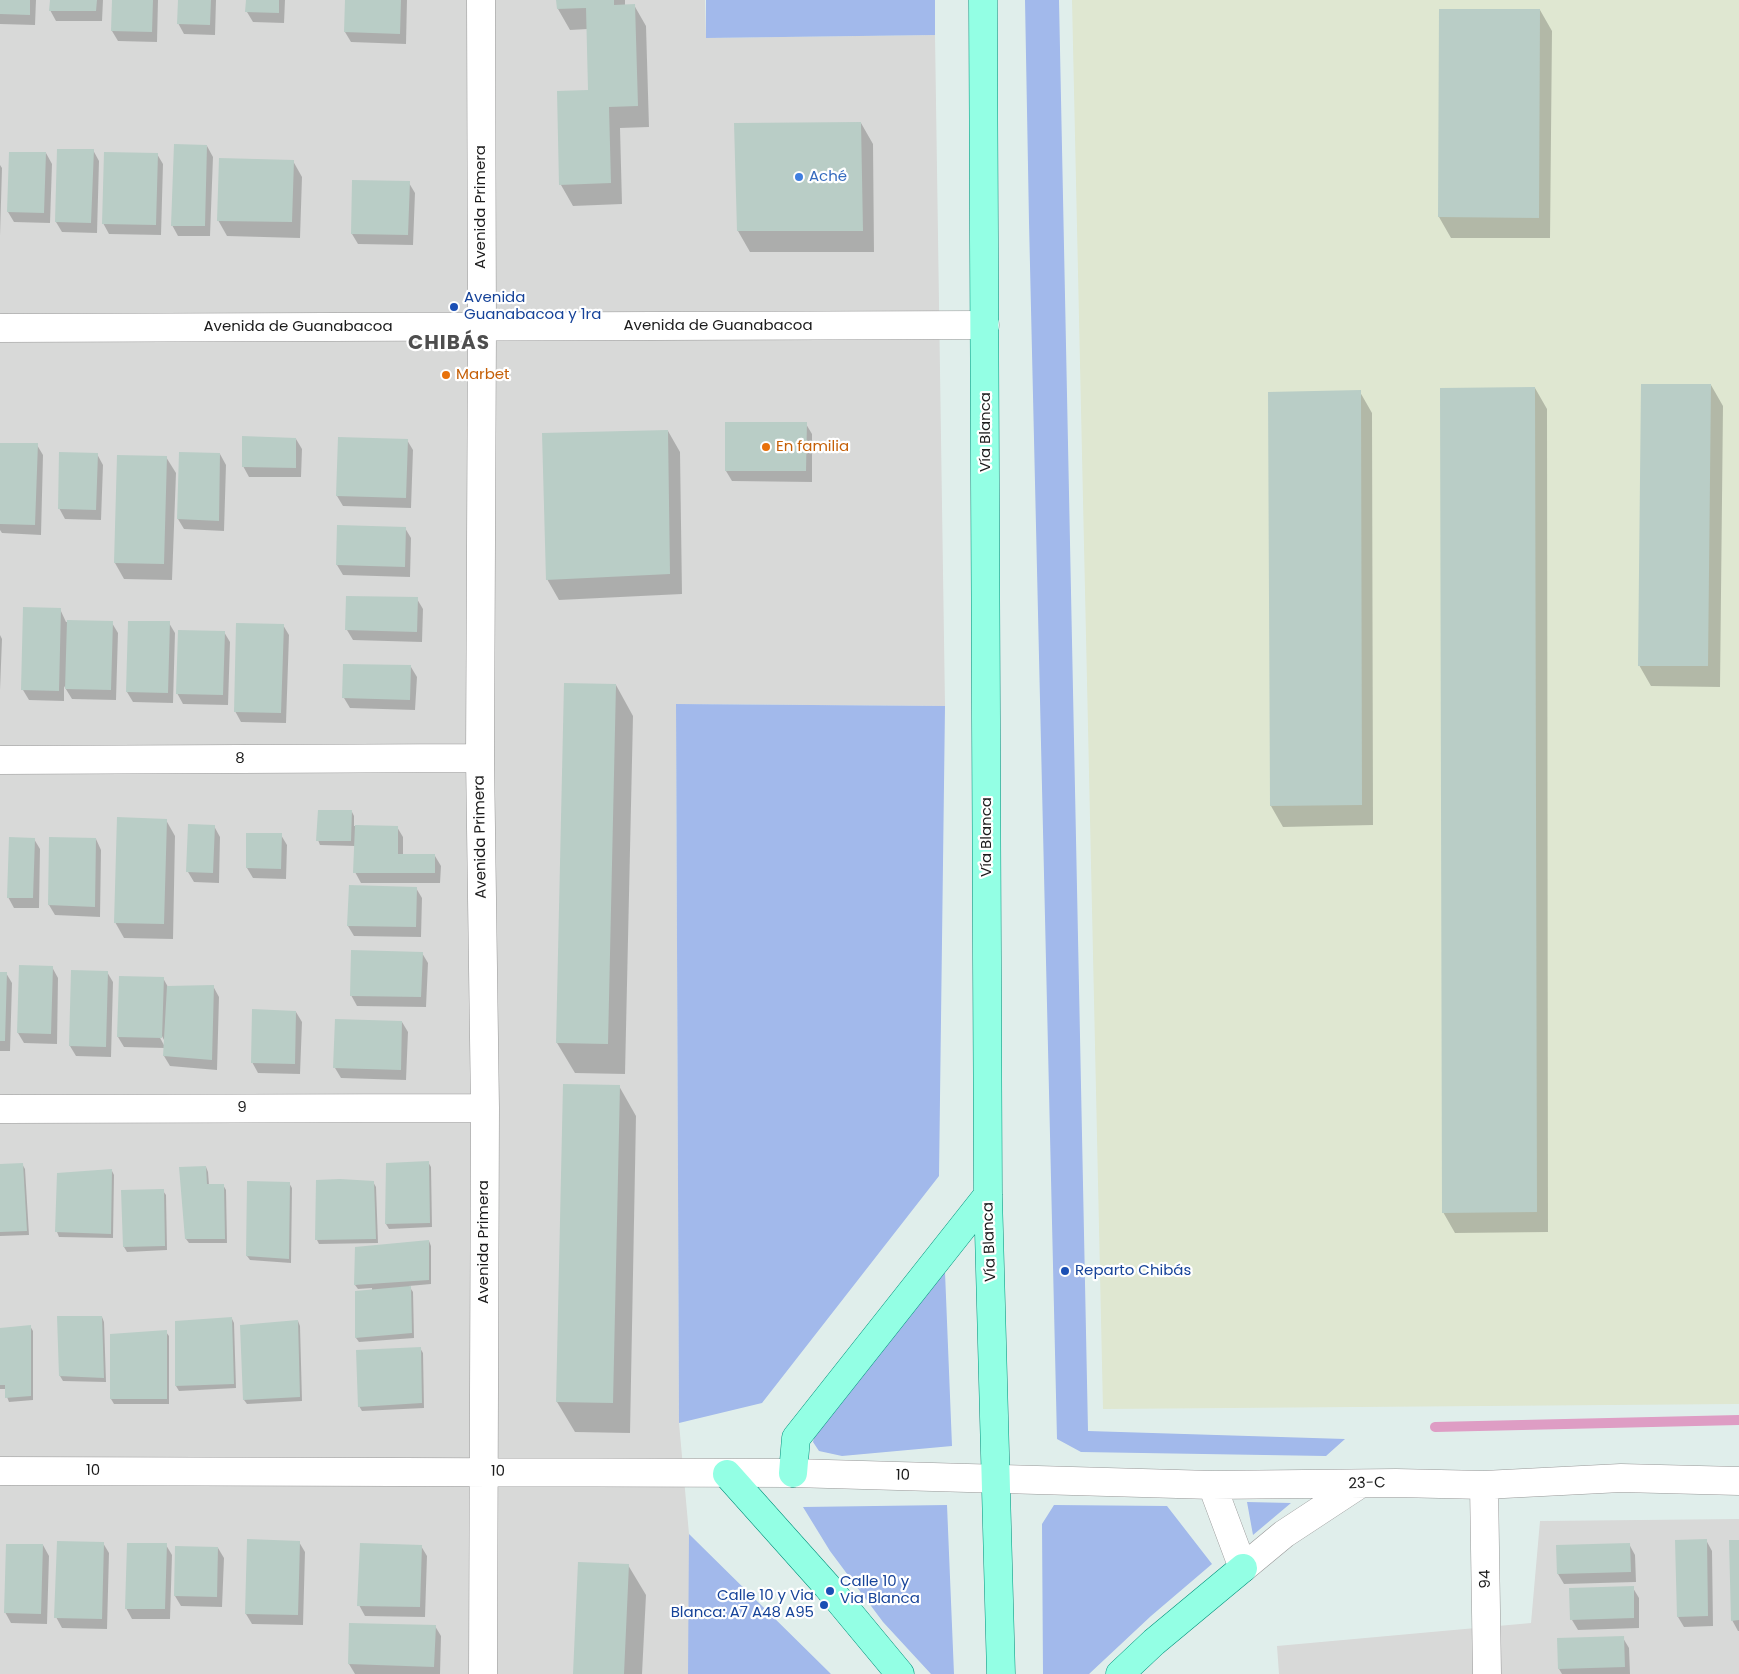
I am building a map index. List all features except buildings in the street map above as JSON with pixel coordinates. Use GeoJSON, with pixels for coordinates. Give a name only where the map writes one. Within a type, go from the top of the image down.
{"type":"FeatureCollection","features":[{"type":"Feature","properties":{"kind":"main road","name":"Vía Blanca"},"geometry":{"type":"LineString","coordinates":[[983,0],[988,1195],[1001,1674]]}},
{"type":"Feature","properties":{"kind":"main road"},"geometry":{"type":"LineString","coordinates":[[793,1474],[796,1438],[988,1195]]}},
{"type":"Feature","properties":{"kind":"main road"},"geometry":{"type":"LineString","coordinates":[[727,1474],[827,1586],[900,1674]]}},
{"type":"Feature","properties":{"kind":"main road"},"geometry":{"type":"LineString","coordinates":[[1120,1674],[1154,1642],[1243,1568]]}},
{"type":"Feature","properties":{"kind":"street","name":"Avenida Primera"},"geometry":{"type":"LineString","coordinates":[[481,0],[480,758],[485,1108],[482,1472],[483,1674]]}},
{"type":"Feature","properties":{"kind":"street","name":"Avenida de Guanabacoa"},"geometry":{"type":"LineString","coordinates":[[0,328],[985,325]]}},
{"type":"Feature","properties":{"kind":"street","name":"8"},"geometry":{"type":"LineString","coordinates":[[0,760],[480,758]]}},
{"type":"Feature","properties":{"kind":"street","name":"9"},"geometry":{"type":"LineString","coordinates":[[0,1109],[485,1108]]}},
{"type":"Feature","properties":{"kind":"street","name":"10"},"geometry":{"type":"LineString","coordinates":[[0,1471],[793,1474],[995,1478]]}},
{"type":"Feature","properties":{"kind":"street","name":"23-C"},"geometry":{"type":"LineString","coordinates":[[995,1478],[1212,1486],[1396,1483],[1484,1485],[1621,1478],[1739,1481]]}},
{"type":"Feature","properties":{"kind":"street"},"geometry":{"type":"LineString","coordinates":[[1212,1486],[1243,1568],[1284,1534],[1360,1484]]}},
{"type":"Feature","properties":{"kind":"street","name":"94"},"geometry":{"type":"LineString","coordinates":[[1484,1485],[1487,1674]]}},
{"type":"Feature","properties":{"kind":"shaded area"},"geometry":{"type":"Polygon","coordinates":[[[0,0],[705,0],[706,38],[935,35],[945,706],[676,704],[679,1423],[689,1534],[691,1674],[0,1674],[0,0]]]}},
{"type":"Feature","properties":{"kind":"shaded area"},"geometry":{"type":"Polygon","coordinates":[[[706,0],[935,0],[935,35],[706,38],[706,0]]]}},
{"type":"Feature","properties":{"kind":"shaded area"},"geometry":{"type":"Polygon","coordinates":[[[1025,0],[1059,0],[1088,1431],[1345,1439],[1326,1456],[1081,1452],[1057,1439],[1025,0]]]}},
{"type":"Feature","properties":{"kind":"shaded area"},"geometry":{"type":"Polygon","coordinates":[[[1072,0],[1739,0],[1739,1404],[1103,1409],[1072,0]]]}},
{"type":"Feature","properties":{"kind":"shaded area"},"geometry":{"type":"Polygon","coordinates":[[[676,704],[945,706],[939,1176],[762,1403],[679,1423],[676,704]]]}},
{"type":"Feature","properties":{"kind":"shaded area"},"geometry":{"type":"Polygon","coordinates":[[[945,1272],[952,1446],[842,1456],[819,1451],[813,1442],[816,1430],[945,1272]]]}},
{"type":"Feature","properties":{"kind":"shaded area"},"geometry":{"type":"Polygon","coordinates":[[[1247,1502],[1291,1503],[1253,1535],[1247,1502]]]}},
{"type":"Feature","properties":{"kind":"shaded area"},"geometry":{"type":"Polygon","coordinates":[[[947,1505],[954,1674],[931,1674],[883,1622],[830,1551],[803,1507],[947,1505]]]}},
{"type":"Feature","properties":{"kind":"shaded area"},"geometry":{"type":"Polygon","coordinates":[[[1054,1505],[1167,1506],[1212,1564],[1151,1616],[1089,1674],[1043,1674],[1042,1524],[1054,1505]]]}},
{"type":"Feature","properties":{"kind":"shaded area"},"geometry":{"type":"Polygon","coordinates":[[[1739,1519],[1739,1674],[1279,1674],[1277,1646],[1531,1623],[1540,1521],[1739,1519]]]}},
{"type":"Feature","properties":{"kind":"shaded area"},"geometry":{"type":"Polygon","coordinates":[[[689,1534],[831,1674],[688,1674],[689,1534]]]}},
{"type":"Feature","properties":{"kind":"waterway"},"geometry":{"type":"LineString","coordinates":[[1435,1427],[1739,1420]]}},
{"type":"Feature","properties":{"kind":"place","name":"Aché"},"geometry":{"type":"Point","coordinates":[799,177]}},
{"type":"Feature","properties":{"kind":"place","name":"Avenida Guanabacoa y 1ra"},"geometry":{"type":"Point","coordinates":[454,307]}},
{"type":"Feature","properties":{"kind":"place","name":"Marbet"},"geometry":{"type":"Point","coordinates":[446,375]}},
{"type":"Feature","properties":{"kind":"place","name":"En familia"},"geometry":{"type":"Point","coordinates":[766,447]}},
{"type":"Feature","properties":{"kind":"place","name":"Reparto Chibás"},"geometry":{"type":"Point","coordinates":[1065,1271]}},
{"type":"Feature","properties":{"kind":"place","name":"Calle 10 y Via Blanca"},"geometry":{"type":"Point","coordinates":[830,1591]}},
{"type":"Feature","properties":{"kind":"place","name":"Calle 10 y Via Blanca: A7 A48 A95"},"geometry":{"type":"Point","coordinates":[824,1605]}},
{"type":"Feature","properties":{"kind":"district","name":"CHIBÁS"},"geometry":{"type":"Point","coordinates":[449,344]}}]}
